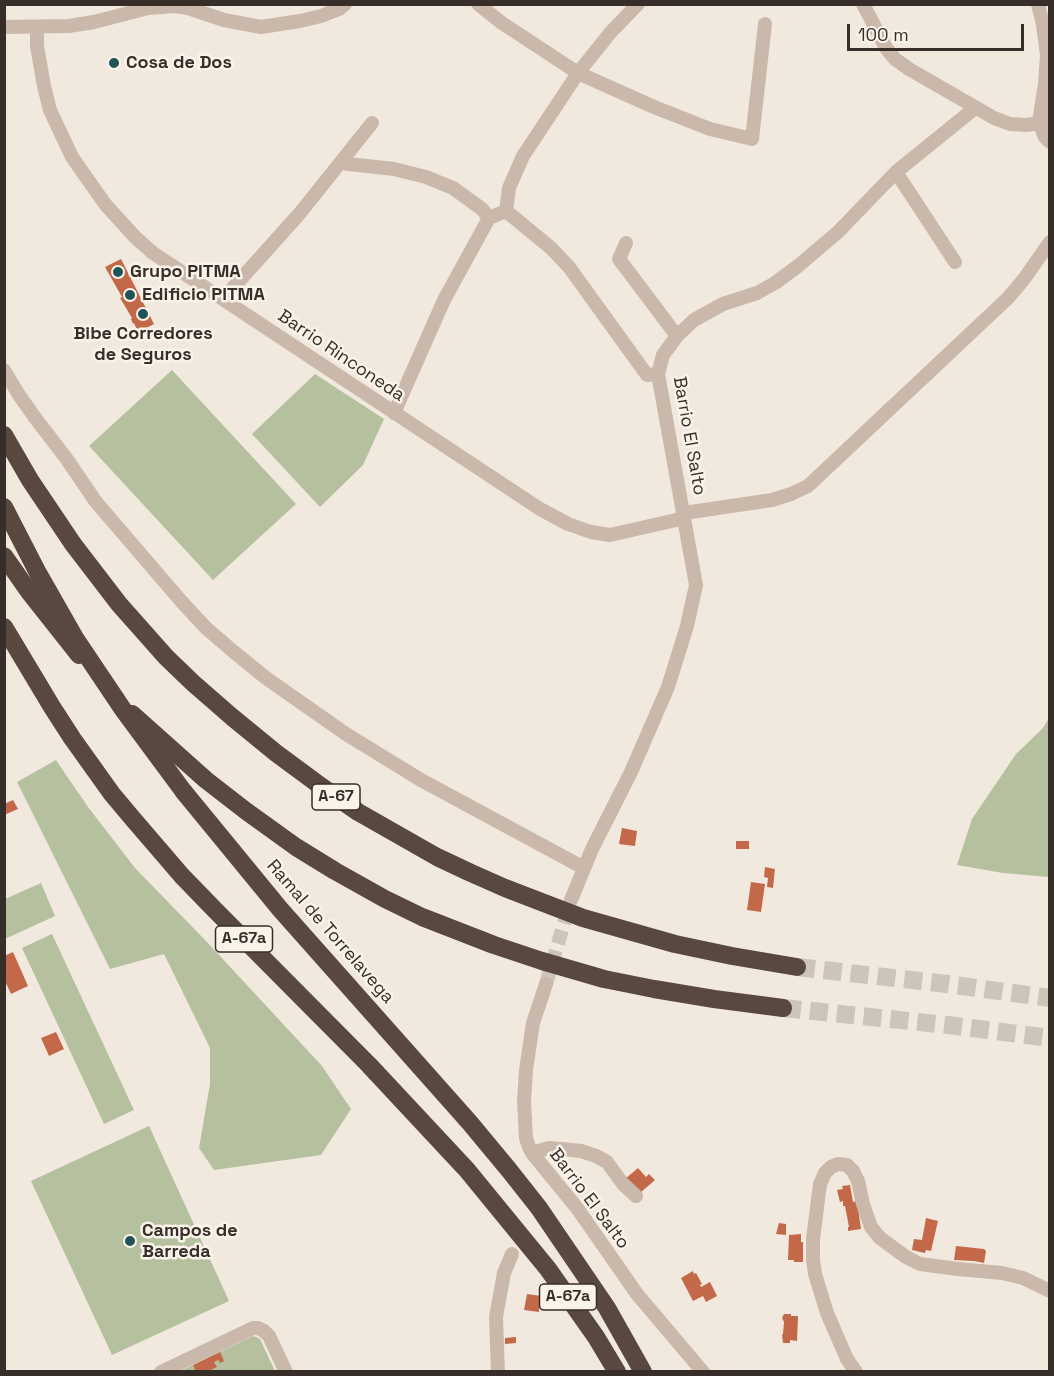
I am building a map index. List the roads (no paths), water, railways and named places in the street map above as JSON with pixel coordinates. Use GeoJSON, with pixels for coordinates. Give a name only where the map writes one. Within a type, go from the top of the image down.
{"type":"FeatureCollection","features":[{"type":"Feature","properties":{"kind":"highway","name":"A-67"},"geometry":{"type":"LineString","coordinates":[[4,435],[30,480],[73,544],[119,604],[166,657],[267,746],[358,812],[471,873],[583,918],[675,944],[797,967]]}},
{"type":"Feature","properties":{"kind":"highway","name":"Ramal de Torrelavega"},"geometry":{"type":"LineString","coordinates":[[4,507],[42,581],[75,638],[124,711],[184,792],[280,909],[509,1170],[539,1209],[607,1308],[643,1371]]}},
{"type":"Feature","properties":{"kind":"highway"},"geometry":{"type":"LineString","coordinates":[[4,556],[58,630],[140,722],[246,812],[335,871],[422,917],[542,961],[604,979],[654,989],[783,1008]]}},
{"type":"Feature","properties":{"kind":"highway","name":"A-67a"},"geometry":{"type":"LineString","coordinates":[[4,627],[51,707],[105,784],[198,892],[369,1065],[467,1170],[548,1269],[591,1329],[617,1371]]}},
{"type":"Feature","properties":{"kind":"street"},"geometry":{"type":"LineString","coordinates":[[4,27],[86,24],[148,6],[175,6],[224,20],[261,27],[321,16],[345,4]]}},
{"type":"Feature","properties":{"kind":"street"},"geometry":{"type":"LineString","coordinates":[[478,4],[511,29],[578,73],[710,129],[752,139],[765,24]]}},
{"type":"Feature","properties":{"kind":"street"},"geometry":{"type":"LineString","coordinates":[[506,211],[509,188],[523,156],[578,73],[610,33],[638,4]]}},
{"type":"Feature","properties":{"kind":"street"},"geometry":{"type":"LineString","coordinates":[[863,4],[885,48],[909,69],[994,118],[1010,124],[1026,125],[1044,120]]}},
{"type":"Feature","properties":{"kind":"street"},"geometry":{"type":"LineString","coordinates":[[1038,4],[1044,25],[1047,55],[1044,120],[1045,137],[1050,142]]}},
{"type":"Feature","properties":{"kind":"street","name":"Barrio Rinconeda"},"geometry":{"type":"LineString","coordinates":[[37,27],[37,46],[50,110],[72,157],[105,204],[153,253],[540,509],[567,524],[591,532],[610,535],[684,515],[772,500],[808,486],[1008,298],[1050,242]]}},
{"type":"Feature","properties":{"kind":"street","name":"Barrio El Salto"},"geometry":{"type":"LineString","coordinates":[[571,900],[668,687],[687,626],[696,585],[658,374],[663,356],[677,336],[694,320],[723,304],[775,283],[798,266],[838,232],[896,172],[975,108]]}},
{"type":"Feature","properties":{"kind":"street"},"geometry":{"type":"LineString","coordinates":[[224,299],[300,213],[372,123]]}},
{"type":"Feature","properties":{"kind":"street"},"geometry":{"type":"LineString","coordinates":[[340,163],[394,169],[426,177],[453,189],[482,209],[489,218]]}},
{"type":"Feature","properties":{"kind":"street"},"geometry":{"type":"LineString","coordinates":[[896,172],[954,262]]}},
{"type":"Feature","properties":{"kind":"street"},"geometry":{"type":"LineString","coordinates":[[394,413],[444,300],[489,218],[506,211]]}},
{"type":"Feature","properties":{"kind":"street"},"geometry":{"type":"LineString","coordinates":[[506,211],[551,248],[569,267],[647,375],[658,374]]}},
{"type":"Feature","properties":{"kind":"street"},"geometry":{"type":"LineString","coordinates":[[626,243],[619,259],[677,336]]}},
{"type":"Feature","properties":{"kind":"street"},"geometry":{"type":"LineString","coordinates":[[4,370],[19,395],[113,524],[206,628],[266,678],[356,740],[422,780],[584,868]]}},
{"type":"Feature","properties":{"kind":"street","name":"Barrio El Salto"},"geometry":{"type":"LineString","coordinates":[[546,984],[530,1036],[526,1070],[524,1102],[526,1138],[532,1153],[577,1208],[638,1294],[703,1371]]}},
{"type":"Feature","properties":{"kind":"street"},"geometry":{"type":"LineString","coordinates":[[532,1153],[549,1148],[581,1151],[596,1156],[607,1162],[623,1184],[636,1196]]}},
{"type":"Feature","properties":{"kind":"street"},"geometry":{"type":"LineString","coordinates":[[856,1371],[847,1359],[827,1313],[815,1274],[813,1259],[813,1239],[820,1184],[831,1167],[838,1164],[847,1165],[853,1171],[871,1227],[880,1238],[906,1257],[920,1264],[1002,1273],[1048,1285]]}},
{"type":"Feature","properties":{"kind":"street"},"geometry":{"type":"LineString","coordinates":[[498,1371],[496,1317],[504,1272],[512,1254]]}},
{"type":"Feature","properties":{"kind":"street"},"geometry":{"type":"LineString","coordinates":[[162,1371],[258,1328],[269,1336],[286,1371]]}},
{"type":"Feature","properties":{"kind":"tunnel"},"geometry":{"type":"LineString","coordinates":[[546,984],[570,903]]}},
{"type":"Feature","properties":{"kind":"tunnel"},"geometry":{"type":"LineString","coordinates":[[797,967],[1050,998]]}},
{"type":"Feature","properties":{"kind":"tunnel"},"geometry":{"type":"LineString","coordinates":[[783,1008],[1050,1038]]}},
{"type":"Feature","properties":{"kind":"place","name":"Cosa de Dos"},"geometry":{"type":"Point","coordinates":[114,63]}},
{"type":"Feature","properties":{"kind":"place","name":"Grupo PITMA"},"geometry":{"type":"Point","coordinates":[118,272]}},
{"type":"Feature","properties":{"kind":"place","name":"Edificio PITMA"},"geometry":{"type":"Point","coordinates":[130,295]}},
{"type":"Feature","properties":{"kind":"place","name":"Bibe Corredores de Seguros"},"geometry":{"type":"Point","coordinates":[143,314]}},
{"type":"Feature","properties":{"kind":"place","name":"Campos de Barreda"},"geometry":{"type":"Point","coordinates":[130,1241]}}]}
